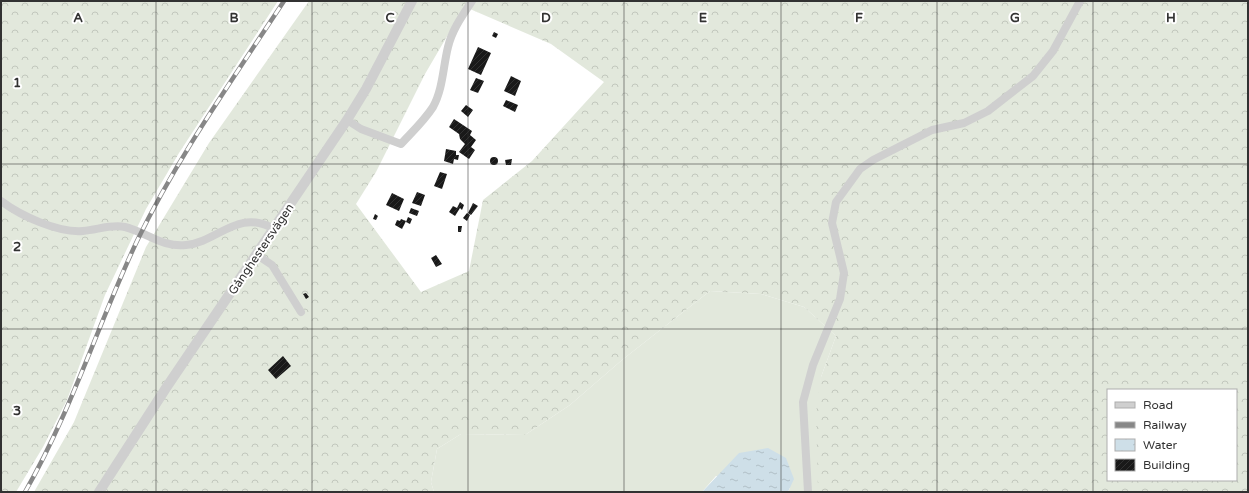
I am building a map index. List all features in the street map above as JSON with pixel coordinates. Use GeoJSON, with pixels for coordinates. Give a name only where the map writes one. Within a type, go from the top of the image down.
{"type":"FeatureCollection","features":[{"type":"Feature","properties":{"kind":"street","name":"Gånghestersvägen"},"geometry":{"type":"LineString","coordinates":[[99,492],[166,388],[347,120],[366,89],[412,1]]}},
{"type":"Feature","properties":{"kind":"street"},"geometry":{"type":"LineString","coordinates":[[347,120],[361,129],[401,144],[424,120],[433,105],[442,80],[448,46],[456,25],[472,1]]}},
{"type":"Feature","properties":{"kind":"street"},"geometry":{"type":"LineString","coordinates":[[808,492],[803,402],[813,365],[840,299],[844,273],[832,222],[836,202],[860,169],[873,160],[932,130],[964,123],[988,111],[1028,81],[1053,51],[1080,1]]}},
{"type":"Feature","properties":{"kind":"street"},"geometry":{"type":"LineString","coordinates":[[1,201],[26,215],[62,229],[83,231],[111,226],[126,227],[158,241],[178,246],[197,243],[232,225],[258,222],[274,229]]}},
{"type":"Feature","properties":{"kind":"street"},"geometry":{"type":"LineString","coordinates":[[257,255],[272,265],[301,312]]}},
{"type":"Feature","properties":{"kind":"green space"},"geometry":{"type":"Polygon","coordinates":[[[1,1],[278,1],[179,153],[146,209],[105,295],[67,400],[43,447],[16,492],[1,492],[1,1]]]}},
{"type":"Feature","properties":{"kind":"green space"},"geometry":{"type":"Polygon","coordinates":[[[309,1],[1248,1],[1248,492],[818,492],[816,413],[821,377],[836,336],[804,307],[761,294],[710,291],[622,360],[570,405],[525,435],[461,434],[437,449],[431,482],[434,492],[34,492],[74,422],[146,247],[209,143],[309,1]],[[463,9],[425,74],[376,172],[356,204],[421,292],[469,271],[483,200],[532,161],[604,82],[551,44],[470,9],[463,9]]]}},
{"type":"Feature","properties":{"kind":"green space"},"geometry":{"type":"Polygon","coordinates":[[[710,291],[761,294],[804,307],[836,336],[821,377],[818,492],[788,492],[790,488],[716,476],[702,492],[434,492],[431,482],[437,449],[461,434],[525,435],[570,405],[622,360],[710,291]]]}},
{"type":"Feature","properties":{"kind":"water"},"geometry":{"type":"Polygon","coordinates":[[[768,448],[786,458],[794,479],[788,492],[702,492],[739,453],[768,448]]]}},
{"type":"Feature","properties":{"kind":"building"},"geometry":{"type":"Polygon","coordinates":[[[494,32],[498,34],[496,38],[492,36],[494,32]]]}},
{"type":"Feature","properties":{"kind":"building"},"geometry":{"type":"Polygon","coordinates":[[[478,47],[491,53],[481,75],[468,69],[478,47]]]}},
{"type":"Feature","properties":{"kind":"building"},"geometry":{"type":"Polygon","coordinates":[[[511,76],[521,81],[515,96],[504,91],[511,76]]]}},
{"type":"Feature","properties":{"kind":"building"},"geometry":{"type":"Polygon","coordinates":[[[476,78],[484,81],[478,93],[470,90],[476,78]]]}},
{"type":"Feature","properties":{"kind":"building"},"geometry":{"type":"Polygon","coordinates":[[[506,100],[518,105],[515,112],[503,106],[506,100]]]}},
{"type":"Feature","properties":{"kind":"building"},"geometry":{"type":"Polygon","coordinates":[[[466,105],[473,110],[468,117],[461,111],[466,105]]]}},
{"type":"Feature","properties":{"kind":"building"},"geometry":{"type":"Polygon","coordinates":[[[454,119],[472,131],[470,135],[476,140],[471,147],[475,150],[469,159],[459,152],[465,144],[460,139],[459,134],[449,127],[454,119]]]}},
{"type":"Feature","properties":{"kind":"building"},"geometry":{"type":"Polygon","coordinates":[[[446,149],[456,151],[456,155],[459,155],[458,160],[454,159],[453,164],[444,161],[446,149]]]}},
{"type":"Feature","properties":{"kind":"building"},"geometry":{"type":"Polygon","coordinates":[[[492,157],[496,157],[498,161],[496,165],[492,165],[490,163],[490,159],[492,157]]]}},
{"type":"Feature","properties":{"kind":"building"},"geometry":{"type":"Polygon","coordinates":[[[512,159],[511,165],[506,165],[505,160],[512,159]]]}},
{"type":"Feature","properties":{"kind":"building"},"geometry":{"type":"Polygon","coordinates":[[[440,172],[447,174],[442,189],[434,186],[440,172]]]}},
{"type":"Feature","properties":{"kind":"building"},"geometry":{"type":"Polygon","coordinates":[[[417,192],[425,195],[421,206],[412,203],[417,192]]]}},
{"type":"Feature","properties":{"kind":"building"},"geometry":{"type":"Polygon","coordinates":[[[392,193],[404,199],[399,211],[386,205],[392,193]]]}},
{"type":"Feature","properties":{"kind":"building"},"geometry":{"type":"Polygon","coordinates":[[[460,202],[464,205],[462,210],[460,208],[455,216],[449,212],[453,206],[457,208],[460,202]]]}},
{"type":"Feature","properties":{"kind":"building"},"geometry":{"type":"Polygon","coordinates":[[[473,203],[478,206],[471,215],[468,213],[473,203]]]}},
{"type":"Feature","properties":{"kind":"building"},"geometry":{"type":"Polygon","coordinates":[[[411,208],[419,211],[417,216],[409,213],[411,208]]]}},
{"type":"Feature","properties":{"kind":"building"},"geometry":{"type":"Polygon","coordinates":[[[467,213],[470,215],[467,221],[463,218],[467,213]]]}},
{"type":"Feature","properties":{"kind":"building"},"geometry":{"type":"Polygon","coordinates":[[[375,214],[378,216],[376,220],[373,219],[375,214]]]}},
{"type":"Feature","properties":{"kind":"building"},"geometry":{"type":"Polygon","coordinates":[[[408,217],[412,219],[410,224],[406,222],[408,217]]]}},
{"type":"Feature","properties":{"kind":"building"},"geometry":{"type":"Polygon","coordinates":[[[401,219],[406,221],[402,229],[395,225],[397,220],[400,221],[401,219]]]}},
{"type":"Feature","properties":{"kind":"building"},"geometry":{"type":"Polygon","coordinates":[[[458,226],[462,226],[461,232],[458,232],[458,226]]]}},
{"type":"Feature","properties":{"kind":"building"},"geometry":{"type":"Polygon","coordinates":[[[436,255],[442,264],[436,267],[431,258],[436,255]]]}},
{"type":"Feature","properties":{"kind":"building"},"geometry":{"type":"Polygon","coordinates":[[[306,293],[309,297],[306,299],[303,294],[306,293]]]}},
{"type":"Feature","properties":{"kind":"building"},"geometry":{"type":"Polygon","coordinates":[[[283,356],[291,366],[276,379],[268,370],[283,356]]]}},
{"type":"Feature","properties":{"kind":"railway"},"geometry":{"type":"LineString","coordinates":[[25,492],[56,431],[123,272],[153,209],[188,148],[284,1]]}}]}
